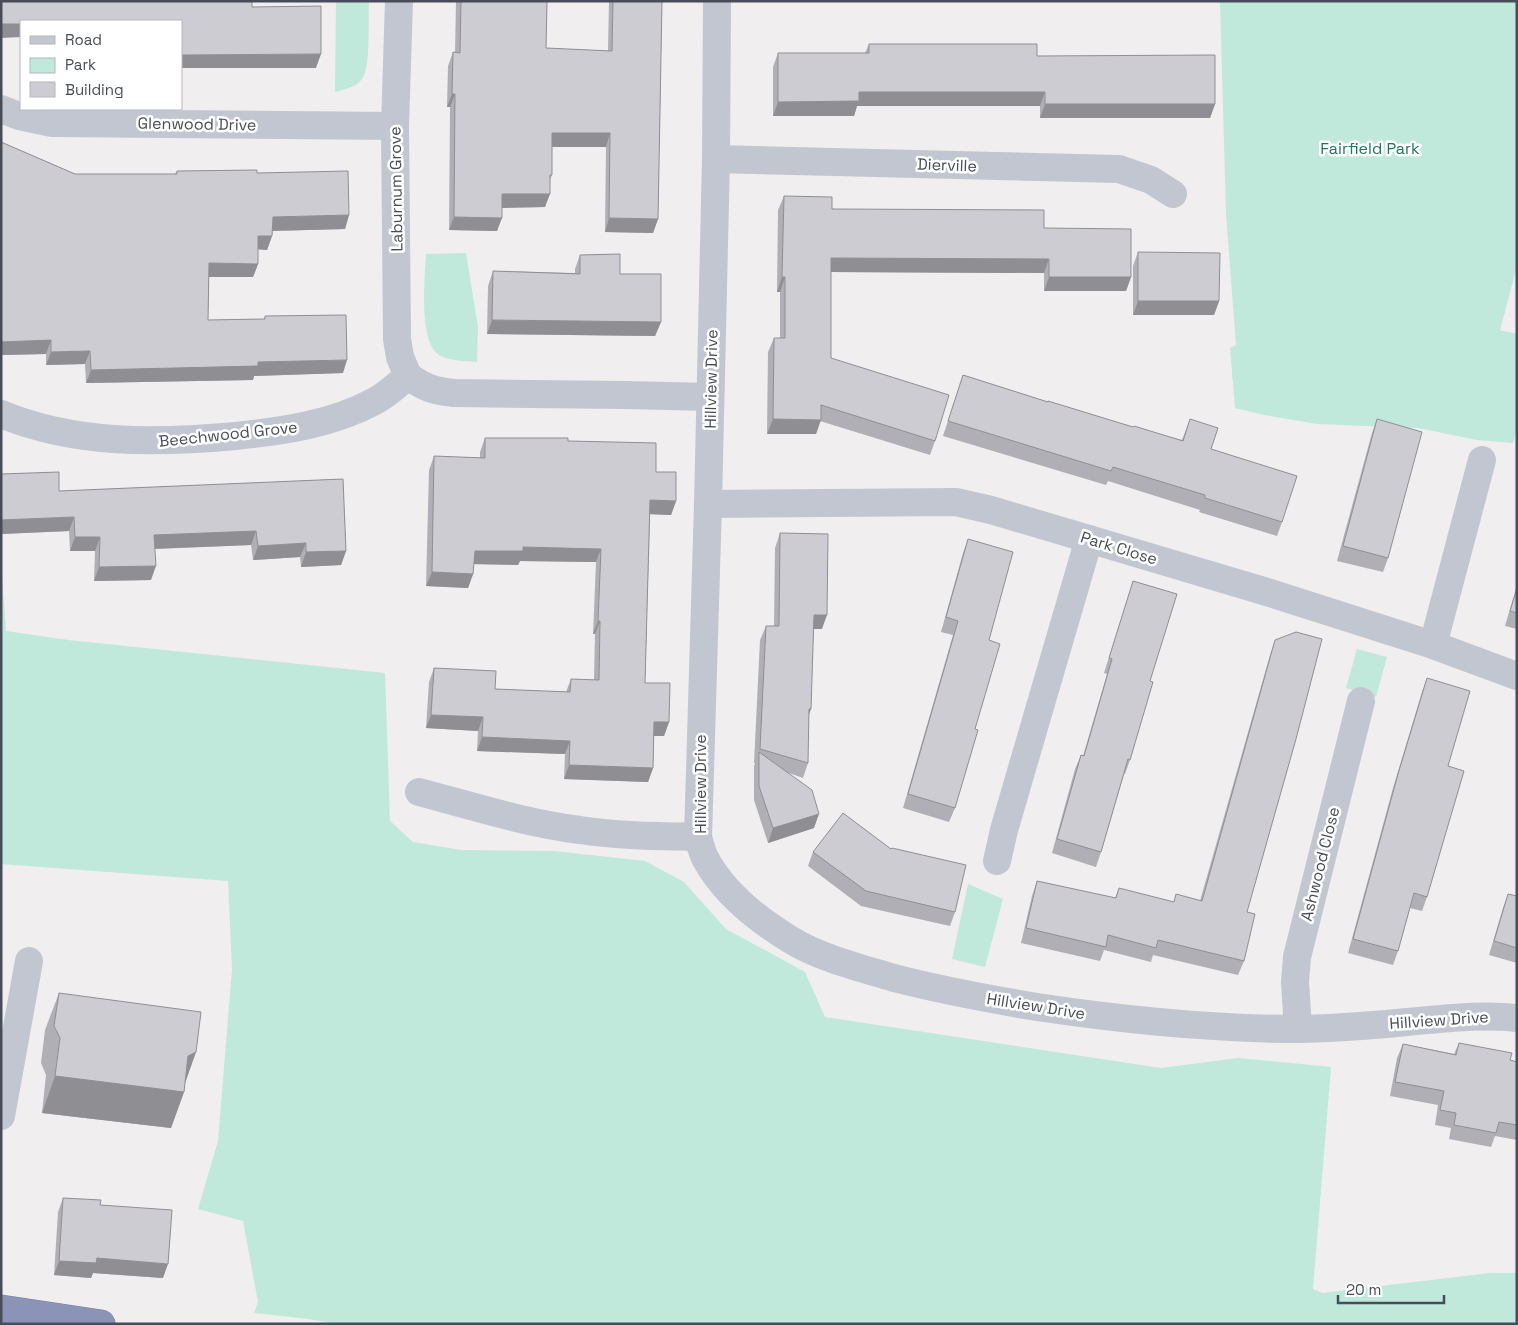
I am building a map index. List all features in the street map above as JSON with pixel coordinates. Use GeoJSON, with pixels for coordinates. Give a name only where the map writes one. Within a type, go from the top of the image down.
{"type":"FeatureCollection","features":[{"type":"Feature","properties":{"kind":"highway"},"geometry":{"type":"LineString","coordinates":[[1,1309],[100,1324]]}},
{"type":"Feature","properties":{"kind":"street","name":"Laburnum Grove"},"geometry":{"type":"LineString","coordinates":[[399,1],[395,126],[397,339],[400,357],[408,376]]}},
{"type":"Feature","properties":{"kind":"street","name":"Hillview Drive"},"geometry":{"type":"LineString","coordinates":[[717,1],[716,158],[698,837],[705,858],[723,884],[753,914],[792,940],[842,962],[937,989],[1092,1015],[1187,1024],[1298,1029],[1348,1028],[1470,1016],[1517,1018]]}},
{"type":"Feature","properties":{"kind":"street","name":"Glenwood Drive"},"geometry":{"type":"LineString","coordinates":[[1,109],[20,116],[52,123],[395,126]]}},
{"type":"Feature","properties":{"kind":"street","name":"Dierville"},"geometry":{"type":"LineString","coordinates":[[716,158],[1119,169],[1151,180],[1173,194]]}},
{"type":"Feature","properties":{"kind":"street"},"geometry":{"type":"LineString","coordinates":[[408,376],[423,386],[436,391],[454,394],[625,394],[710,397]]}},
{"type":"Feature","properties":{"kind":"street","name":"Beechwood Grove"},"geometry":{"type":"LineString","coordinates":[[1,414],[26,424],[100,439],[150,442],[215,438],[279,431],[315,424],[376,401],[408,376]]}},
{"type":"Feature","properties":{"kind":"street"},"geometry":{"type":"LineString","coordinates":[[1433,645],[1482,460]]}},
{"type":"Feature","properties":{"kind":"street","name":"Park Close"},"geometry":{"type":"LineString","coordinates":[[708,504],[956,502],[991,510],[1267,592],[1433,645],[1517,676]]}},
{"type":"Feature","properties":{"kind":"street"},"geometry":{"type":"LineString","coordinates":[[997,861],[1089,539]]}},
{"type":"Feature","properties":{"kind":"street","name":"Ashwood Close"},"geometry":{"type":"LineString","coordinates":[[1298,1029],[1295,982],[1297,957],[1361,701]]}},
{"type":"Feature","properties":{"kind":"street"},"geometry":{"type":"LineString","coordinates":[[419,792],[518,819],[578,830],[639,836],[698,837]]}},
{"type":"Feature","properties":{"kind":"street"},"geometry":{"type":"LineString","coordinates":[[1,1116],[29,962]]}},
{"type":"Feature","properties":{"kind":"green space"},"geometry":{"type":"Polygon","coordinates":[[[336,1],[369,1],[369,30],[367,65],[362,79],[353,86],[335,92],[336,1]]]}},
{"type":"Feature","properties":{"kind":"green space","name":"Fairfield Park"},"geometry":{"type":"Polygon","coordinates":[[[1220,1],[1517,1],[1517,266],[1500,330],[1517,334],[1517,428],[1513,443],[1477,440],[1418,428],[1317,424],[1235,408],[1230,348],[1236,345],[1226,214],[1220,1]]]}},
{"type":"Feature","properties":{"kind":"green space"},"geometry":{"type":"Polygon","coordinates":[[[466,253],[478,327],[477,362],[452,360],[439,355],[432,348],[425,323],[426,254],[466,253]]]}},
{"type":"Feature","properties":{"kind":"green space"},"geometry":{"type":"Polygon","coordinates":[[[1,562],[6,631],[68,640],[385,673],[390,821],[413,842],[461,850],[554,851],[645,861],[684,882],[726,929],[805,972],[825,1017],[1161,1068],[1238,1058],[1331,1067],[1313,1289],[1322,1293],[1490,1273],[1517,1273],[1517,1324],[336,1324],[254,1313],[258,1302],[243,1221],[198,1209],[218,1141],[232,969],[228,881],[1,864],[1,562]]]}},
{"type":"Feature","properties":{"kind":"green space"},"geometry":{"type":"Polygon","coordinates":[[[1357,649],[1387,657],[1376,697],[1346,688],[1357,649]]]}},
{"type":"Feature","properties":{"kind":"green space"},"geometry":{"type":"Polygon","coordinates":[[[968,884],[1003,899],[985,967],[952,959],[968,884]]]}},
{"type":"Feature","properties":{"kind":"building"},"geometry":{"type":"Polygon","coordinates":[[[1,1],[252,1],[252,7],[321,6],[321,54],[182,55],[182,20],[20,20],[20,24],[1,24],[1,1]]]}},
{"type":"Feature","properties":{"kind":"building"},"geometry":{"type":"Polygon","coordinates":[[[461,1],[547,1],[546,48],[612,51],[613,1],[662,1],[658,219],[609,218],[610,133],[552,133],[550,194],[502,194],[502,218],[454,217],[455,94],[452,94],[453,52],[460,53],[461,1]]]}},
{"type":"Feature","properties":{"kind":"building"},"geometry":{"type":"Polygon","coordinates":[[[869,44],[1037,44],[1037,56],[1215,55],[1215,104],[1045,104],[1045,92],[859,92],[859,101],[778,102],[778,53],[869,53],[869,44]]]}},
{"type":"Feature","properties":{"kind":"building"},"geometry":{"type":"Polygon","coordinates":[[[1,142],[75,174],[177,174],[177,171],[257,170],[257,173],[348,171],[349,215],[273,217],[272,236],[258,236],[258,264],[209,263],[208,320],[265,319],[265,316],[346,315],[347,360],[258,362],[258,366],[91,370],[90,351],[51,352],[51,340],[1,342],[1,142]]]}},
{"type":"Feature","properties":{"kind":"building"},"geometry":{"type":"Polygon","coordinates":[[[784,196],[832,197],[832,209],[1044,210],[1044,228],[1131,229],[1131,277],[1049,277],[1049,259],[831,258],[831,358],[949,395],[935,441],[821,405],[821,420],[773,419],[774,338],[785,338],[785,277],[782,277],[784,196]]]}},
{"type":"Feature","properties":{"kind":"building"},"geometry":{"type":"Polygon","coordinates":[[[1138,252],[1220,253],[1219,301],[1138,301],[1138,252]]]}},
{"type":"Feature","properties":{"kind":"building"},"geometry":{"type":"Polygon","coordinates":[[[620,254],[620,274],[661,274],[661,322],[492,320],[493,271],[580,274],[580,255],[620,254]]]}},
{"type":"Feature","properties":{"kind":"building"},"geometry":{"type":"Polygon","coordinates":[[[963,375],[1183,441],[1190,419],[1218,428],[1211,449],[1297,476],[1282,522],[1205,498],[1205,495],[1113,467],[1111,471],[948,421],[963,375]]]}},
{"type":"Feature","properties":{"kind":"building"},"geometry":{"type":"Polygon","coordinates":[[[1377,419],[1422,432],[1388,558],[1343,546],[1377,419]]]}},
{"type":"Feature","properties":{"kind":"building"},"geometry":{"type":"Polygon","coordinates":[[[485,438],[568,438],[568,441],[656,443],[656,472],[676,472],[676,501],[650,500],[645,683],[670,683],[669,722],[654,722],[653,768],[569,765],[570,741],[482,737],[483,717],[431,715],[434,668],[496,671],[495,689],[570,692],[571,679],[599,680],[600,621],[598,621],[601,549],[523,547],[523,551],[475,551],[473,574],[432,572],[434,456],[485,458],[485,438]]]}},
{"type":"Feature","properties":{"kind":"building"},"geometry":{"type":"Polygon","coordinates":[[[59,472],[59,491],[343,479],[346,551],[306,552],[306,543],[258,546],[256,531],[154,535],[156,566],[99,567],[100,537],[75,537],[74,517],[1,520],[1,474],[59,472]]]}},
{"type":"Feature","properties":{"kind":"building"},"geometry":{"type":"Polygon","coordinates":[[[780,533],[828,534],[827,615],[814,615],[808,763],[760,749],[766,626],[779,626],[780,533]]]}},
{"type":"Feature","properties":{"kind":"building"},"geometry":{"type":"Polygon","coordinates":[[[968,539],[1013,552],[989,640],[1000,644],[975,729],[978,730],[955,808],[908,794],[958,621],[946,617],[968,539]]]}},
{"type":"Feature","properties":{"kind":"building"},"geometry":{"type":"Polygon","coordinates":[[[1133,581],[1177,594],[1150,681],[1153,682],[1101,852],[1057,839],[1081,755],[1084,756],[1112,659],[1109,658],[1133,581]]]}},
{"type":"Feature","properties":{"kind":"building"},"geometry":{"type":"Polygon","coordinates":[[[1517,588],[1517,613],[1510,611],[1517,588]]]}},
{"type":"Feature","properties":{"kind":"building"},"geometry":{"type":"Polygon","coordinates":[[[1296,632],[1322,639],[1247,912],[1255,914],[1244,961],[1158,940],[1156,948],[1108,935],[1106,947],[1026,928],[1037,881],[1116,898],[1119,888],[1174,902],[1176,894],[1202,901],[1275,640],[1296,632]]]}},
{"type":"Feature","properties":{"kind":"building"},"geometry":{"type":"Polygon","coordinates":[[[1427,678],[1470,691],[1448,766],[1464,771],[1427,897],[1414,893],[1398,951],[1353,939],[1398,774],[1427,678]]]}},
{"type":"Feature","properties":{"kind":"building"},"geometry":{"type":"Polygon","coordinates":[[[759,752],[812,790],[819,814],[773,828],[759,786],[759,752]]]}},
{"type":"Feature","properties":{"kind":"building"},"geometry":{"type":"Polygon","coordinates":[[[843,813],[891,849],[966,865],[955,912],[866,891],[813,852],[843,813]]]}},
{"type":"Feature","properties":{"kind":"building"},"geometry":{"type":"Polygon","coordinates":[[[1508,894],[1517,896],[1517,948],[1494,941],[1508,894]]]}},
{"type":"Feature","properties":{"kind":"building"},"geometry":{"type":"Polygon","coordinates":[[[59,993],[201,1012],[196,1052],[188,1056],[184,1092],[55,1076],[60,1038],[54,1026],[59,993]]]}},
{"type":"Feature","properties":{"kind":"building"},"geometry":{"type":"Polygon","coordinates":[[[1459,1043],[1512,1053],[1510,1060],[1517,1062],[1517,1125],[1499,1122],[1496,1133],[1454,1125],[1456,1113],[1440,1110],[1444,1091],[1395,1082],[1403,1044],[1456,1055],[1459,1043]]]}},
{"type":"Feature","properties":{"kind":"building"},"geometry":{"type":"Polygon","coordinates":[[[63,1198],[101,1200],[100,1205],[172,1210],[168,1264],[97,1258],[96,1263],[59,1261],[63,1198]]]}}]}
